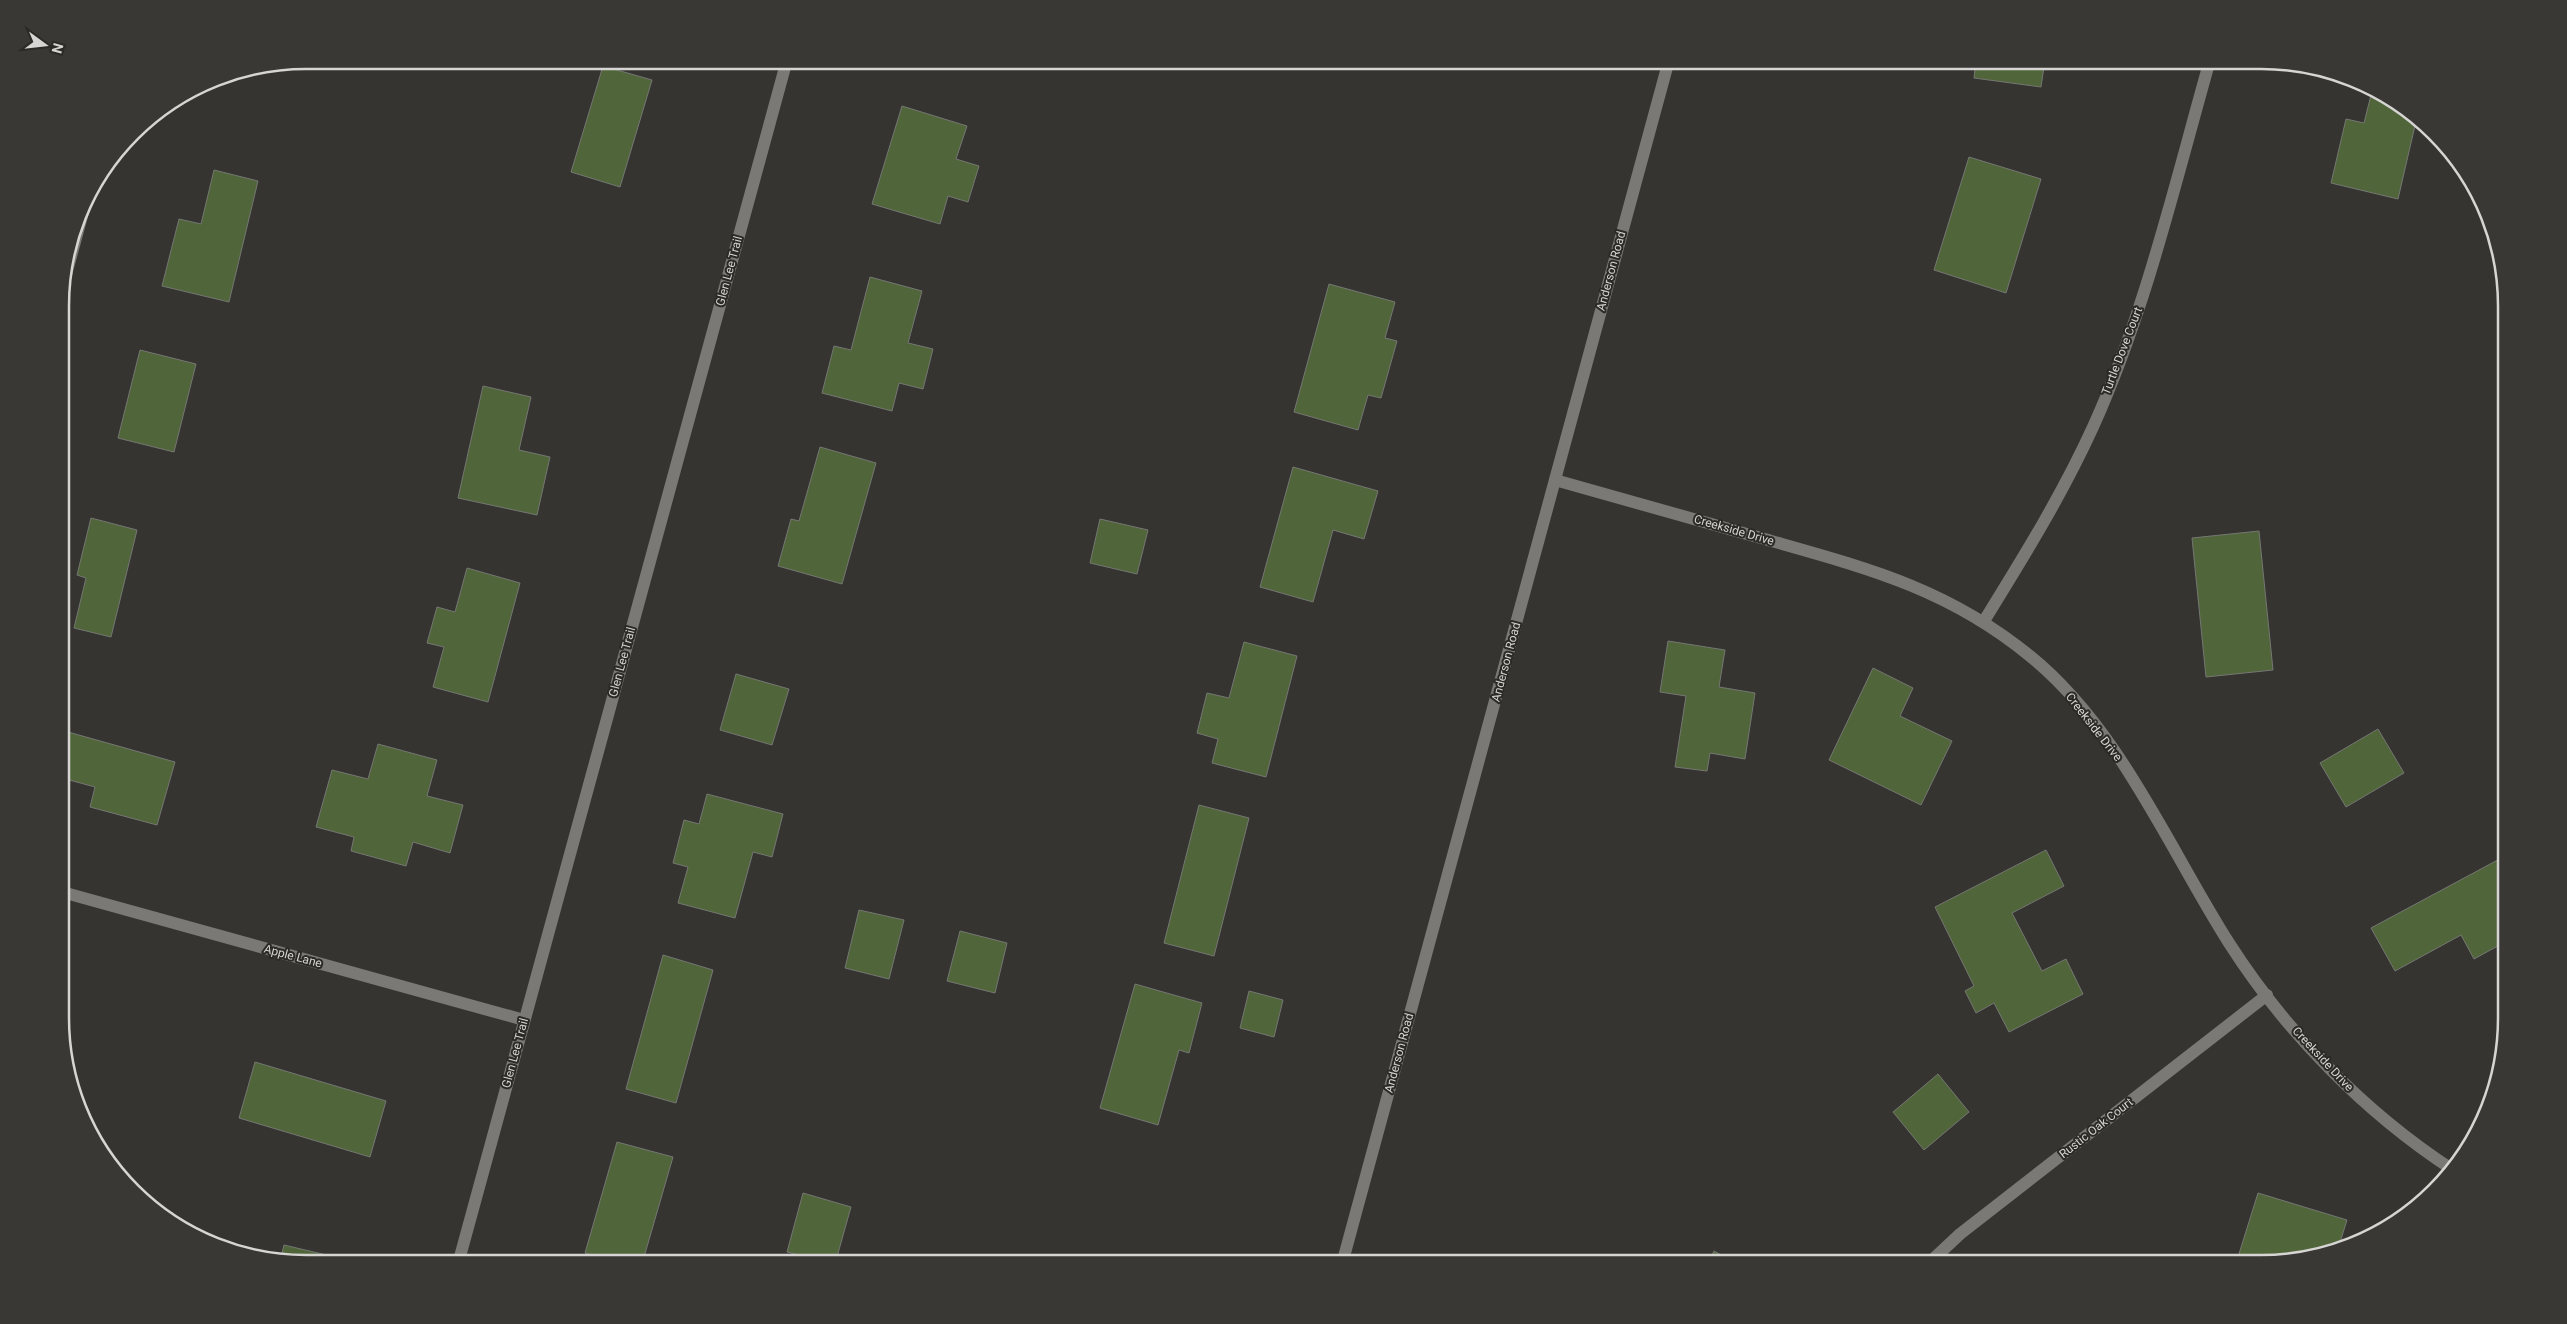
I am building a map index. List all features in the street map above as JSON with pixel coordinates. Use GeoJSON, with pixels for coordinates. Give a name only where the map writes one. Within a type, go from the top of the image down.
{"type":"FeatureCollection","features":[{"type":"Feature","properties":{"kind":"street","name":"Glen Lee Trail"},"geometry":{"type":"LineString","coordinates":[[460,1255],[785,69]]}},
{"type":"Feature","properties":{"kind":"street","name":"Anderson Road"},"geometry":{"type":"LineString","coordinates":[[1344,1255],[1667,69]]}},
{"type":"Feature","properties":{"kind":"street","name":"Turtle Dove Court"},"geometry":{"type":"LineString","coordinates":[[1984,622],[2047,518],[2093,427],[2141,302],[2207,69]]}},
{"type":"Feature","properties":{"kind":"street","name":"Creekside Drive"},"geometry":{"type":"LineString","coordinates":[[1555,480],[1852,564],[1904,581],[1954,603],[2032,657],[2076,701],[2115,752],[2230,944],[2267,995],[2304,1041],[2363,1101],[2427,1153],[2446,1165]]}},
{"type":"Feature","properties":{"kind":"street","name":"Apple Lane"},"geometry":{"type":"LineString","coordinates":[[69,894],[524,1020]]}},
{"type":"Feature","properties":{"kind":"street","name":"Rustic Oak Court"},"geometry":{"type":"LineString","coordinates":[[1938,1255],[1960,1234],[2267,995]]}},
{"type":"Feature","properties":{"kind":"building"},"geometry":{"type":"Polygon","coordinates":[[[602,69],[614,69],[652,80],[620,187],[571,172],[602,69]]]}},
{"type":"Feature","properties":{"kind":"building"},"geometry":{"type":"Polygon","coordinates":[[[1975,69],[2044,69],[2041,87],[1974,78],[1975,69]]]}},
{"type":"Feature","properties":{"kind":"building"},"geometry":{"type":"Polygon","coordinates":[[[2371,96],[2393,109],[2415,126],[2398,199],[2331,183],[2346,119],[2364,123],[2371,96]]]}},
{"type":"Feature","properties":{"kind":"building"},"geometry":{"type":"Polygon","coordinates":[[[902,106],[967,126],[956,159],[979,166],[968,202],[948,196],[940,224],[872,204],[902,106]]]}},
{"type":"Feature","properties":{"kind":"building"},"geometry":{"type":"Polygon","coordinates":[[[1969,157],[2041,179],[2006,293],[1934,270],[1969,157]]]}},
{"type":"Feature","properties":{"kind":"building"},"geometry":{"type":"Polygon","coordinates":[[[214,170],[258,181],[229,302],[162,286],[179,219],[201,224],[214,170]]]}},
{"type":"Feature","properties":{"kind":"building"},"geometry":{"type":"Polygon","coordinates":[[[870,277],[922,291],[908,343],[933,349],[923,389],[899,383],[892,411],[822,393],[834,346],[851,350],[870,277]]]}},
{"type":"Feature","properties":{"kind":"building"},"geometry":{"type":"Polygon","coordinates":[[[1329,284],[1395,302],[1385,338],[1397,341],[1381,398],[1368,395],[1358,430],[1294,412],[1329,284]]]}},
{"type":"Feature","properties":{"kind":"building"},"geometry":{"type":"Polygon","coordinates":[[[140,350],[196,364],[174,452],[118,438],[140,350]]]}},
{"type":"Feature","properties":{"kind":"building"},"geometry":{"type":"Polygon","coordinates":[[[483,386],[531,397],[519,450],[550,457],[537,515],[458,498],[483,386]]]}},
{"type":"Feature","properties":{"kind":"building"},"geometry":{"type":"Polygon","coordinates":[[[820,447],[876,463],[842,584],[778,566],[791,519],[799,521],[820,447]]]}},
{"type":"Feature","properties":{"kind":"building"},"geometry":{"type":"Polygon","coordinates":[[[1293,467],[1378,491],[1364,539],[1333,530],[1313,602],[1260,587],[1293,467]]]}},
{"type":"Feature","properties":{"kind":"building"},"geometry":{"type":"Polygon","coordinates":[[[91,518],[137,530],[111,637],[74,628],[86,578],[77,575],[91,518]]]}},
{"type":"Feature","properties":{"kind":"building"},"geometry":{"type":"Polygon","coordinates":[[[1100,519],[1148,530],[1137,574],[1090,563],[1100,519]]]}},
{"type":"Feature","properties":{"kind":"building"},"geometry":{"type":"Polygon","coordinates":[[[2259,531],[2273,670],[2206,677],[2192,538],[2259,531]]]}},
{"type":"Feature","properties":{"kind":"building"},"geometry":{"type":"Polygon","coordinates":[[[467,568],[520,583],[488,702],[433,687],[444,647],[427,643],[437,607],[455,612],[467,568]]]}},
{"type":"Feature","properties":{"kind":"building"},"geometry":{"type":"Polygon","coordinates":[[[1668,641],[1725,650],[1719,687],[1755,693],[1745,759],[1710,753],[1707,771],[1675,767],[1686,696],[1660,692],[1668,641]]]}},
{"type":"Feature","properties":{"kind":"building"},"geometry":{"type":"Polygon","coordinates":[[[1244,642],[1297,656],[1266,777],[1212,763],[1218,739],[1197,733],[1207,693],[1229,698],[1244,642]]]}},
{"type":"Feature","properties":{"kind":"building"},"geometry":{"type":"Polygon","coordinates":[[[1873,668],[1913,688],[1900,716],[1952,741],[1921,805],[1829,760],[1873,668]]]}},
{"type":"Feature","properties":{"kind":"building"},"geometry":{"type":"Polygon","coordinates":[[[736,674],[789,689],[772,745],[720,730],[736,674]]]}},
{"type":"Feature","properties":{"kind":"building"},"geometry":{"type":"Polygon","coordinates":[[[2378,729],[2404,773],[2346,807],[2320,763],[2378,729]]]}},
{"type":"Feature","properties":{"kind":"building"},"geometry":{"type":"Polygon","coordinates":[[[69,732],[175,762],[157,825],[90,807],[95,787],[69,780],[69,732]]]}},
{"type":"Feature","properties":{"kind":"building"},"geometry":{"type":"Polygon","coordinates":[[[378,744],[437,760],[427,796],[463,805],[450,853],[413,842],[406,866],[351,851],[354,837],[316,827],[332,770],[368,779],[378,744]]]}},
{"type":"Feature","properties":{"kind":"building"},"geometry":{"type":"Polygon","coordinates":[[[707,794],[783,814],[772,857],[753,852],[735,918],[678,903],[688,867],[673,863],[684,820],[699,824],[707,794]]]}},
{"type":"Feature","properties":{"kind":"building"},"geometry":{"type":"Polygon","coordinates":[[[1199,805],[1249,818],[1214,956],[1164,943],[1199,805]]]}},
{"type":"Feature","properties":{"kind":"building"},"geometry":{"type":"Polygon","coordinates":[[[2046,850],[2064,886],[2012,913],[2042,971],[2066,959],[2083,994],[2009,1032],[1994,1003],[1976,1013],[1965,991],[1974,986],[1935,907],[2046,850]]]}},
{"type":"Feature","properties":{"kind":"building"},"geometry":{"type":"Polygon","coordinates":[[[2498,860],[2498,946],[2474,959],[2461,935],[2395,971],[2371,928],[2498,860]]]}},
{"type":"Feature","properties":{"kind":"building"},"geometry":{"type":"Polygon","coordinates":[[[859,910],[904,920],[889,979],[845,968],[859,910]]]}},
{"type":"Feature","properties":{"kind":"building"},"geometry":{"type":"Polygon","coordinates":[[[960,931],[1007,943],[995,993],[947,981],[960,931]]]}},
{"type":"Feature","properties":{"kind":"building"},"geometry":{"type":"Polygon","coordinates":[[[663,955],[713,970],[676,1103],[626,1089],[663,955]]]}},
{"type":"Feature","properties":{"kind":"building"},"geometry":{"type":"Polygon","coordinates":[[[1135,984],[1202,1003],[1189,1053],[1179,1050],[1158,1125],[1100,1108],[1135,984]]]}},
{"type":"Feature","properties":{"kind":"building"},"geometry":{"type":"Polygon","coordinates":[[[1249,991],[1283,1000],[1274,1037],[1240,1028],[1249,991]]]}},
{"type":"Feature","properties":{"kind":"building"},"geometry":{"type":"Polygon","coordinates":[[[255,1062],[386,1101],[370,1157],[239,1118],[255,1062]]]}},
{"type":"Feature","properties":{"kind":"building"},"geometry":{"type":"Polygon","coordinates":[[[1938,1074],[1969,1112],[1924,1150],[1893,1112],[1938,1074]]]}},
{"type":"Feature","properties":{"kind":"building"},"geometry":{"type":"Polygon","coordinates":[[[617,1142],[673,1157],[645,1255],[592,1255],[585,1253],[617,1142]]]}},
{"type":"Feature","properties":{"kind":"building"},"geometry":{"type":"Polygon","coordinates":[[[803,1193],[851,1207],[838,1255],[799,1255],[787,1252],[803,1193]]]}},
{"type":"Feature","properties":{"kind":"building"},"geometry":{"type":"Polygon","coordinates":[[[2258,1193],[2347,1220],[2340,1242],[2337,1243],[2307,1251],[2276,1255],[2239,1255],[2258,1193]]]}},
{"type":"Feature","properties":{"kind":"building"},"geometry":{"type":"Polygon","coordinates":[[[284,1245],[326,1255],[291,1255],[282,1254],[284,1245]]]}},
{"type":"Feature","properties":{"kind":"building"},"geometry":{"type":"Polygon","coordinates":[[[1714,1251],[1721,1255],[1712,1255],[1714,1251]]]}}]}
